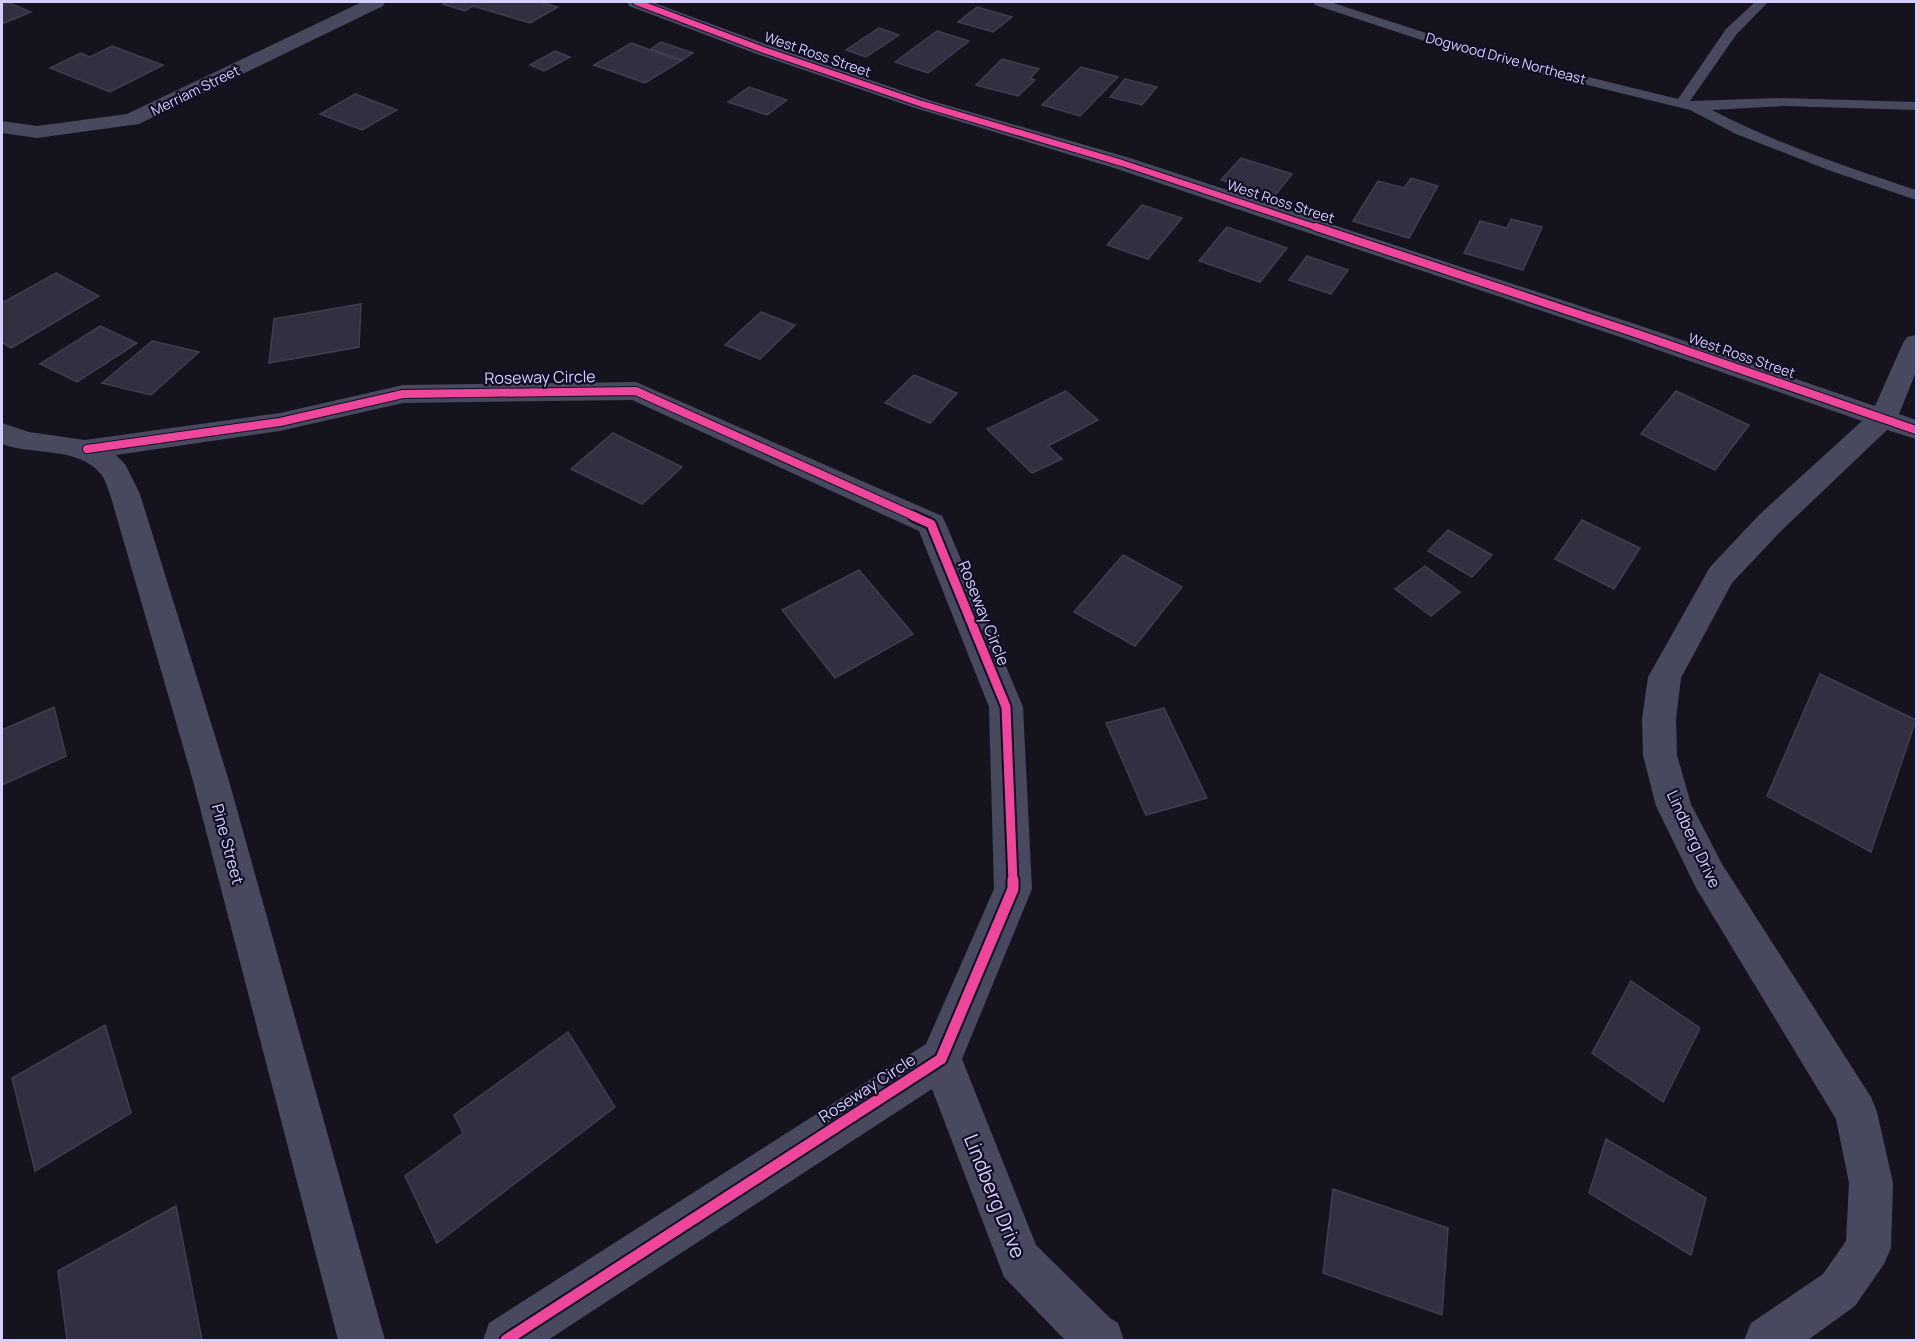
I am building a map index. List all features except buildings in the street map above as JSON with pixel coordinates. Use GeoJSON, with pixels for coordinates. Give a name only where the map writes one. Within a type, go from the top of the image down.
{"type":"FeatureCollection","features":[{"type":"Feature","properties":{"kind":"street","name":"Merriam Street"},"geometry":{"type":"LineString","coordinates":[[2,127],[37,132],[132,120],[376,2]]}},
{"type":"Feature","properties":{"kind":"street","name":"West Ross Street"},"geometry":{"type":"LineString","coordinates":[[636,2],[762,49],[922,104],[1133,167],[1638,334],[1917,430]]}},
{"type":"Feature","properties":{"kind":"street","name":"Lindberg Drive"},"geometry":{"type":"LineString","coordinates":[[1768,1341],[1839,1290],[1868,1248],[1871,1183],[1856,1112],[1709,876],[1674,806],[1660,755],[1659,719],[1663,688],[1665,677],[1721,575],[1771,522],[1882,418],[1917,343]]}},
{"type":"Feature","properties":{"kind":"street","name":"Roseway Circle"},"geometry":{"type":"LineString","coordinates":[[87,448],[280,422],[403,394],[636,391],[931,525],[1006,707],[1013,889],[941,1059],[506,1341]]}},
{"type":"Feature","properties":{"kind":"street","name":"Pine Street"},"geometry":{"type":"LineString","coordinates":[[2,433],[13,439],[87,448],[111,466],[125,494],[211,781],[361,1341]]}},
{"type":"Feature","properties":{"kind":"street","name":"Lindberg Drive"},"geometry":{"type":"LineString","coordinates":[[941,1059],[1020,1261],[1101,1341]]}},
{"type":"Feature","properties":{"kind":"lane","name":"Dogwood Drive Northeast"},"geometry":{"type":"LineString","coordinates":[[1319,2],[1478,54],[1688,105],[1762,139],[1836,168],[1917,195]]}},
{"type":"Feature","properties":{"kind":"lane"},"geometry":{"type":"LineString","coordinates":[[1688,105],[1731,32],[1762,2]]}},
{"type":"Feature","properties":{"kind":"lane","name":"Dogwood Drive Northeast"},"geometry":{"type":"LineString","coordinates":[[1688,105],[1783,102],[1917,106]]}},
{"type":"Feature","properties":{"kind":"cycle path"},"geometry":{"type":"LineString","coordinates":[[636,2],[761,49],[922,104],[1122,163],[1638,334],[1916,430]]}},
{"type":"Feature","properties":{"kind":"cycle path"},"geometry":{"type":"LineString","coordinates":[[87,449],[280,422],[403,394],[636,391],[931,524],[1006,707],[1013,889],[941,1059],[506,1340]]}}]}
